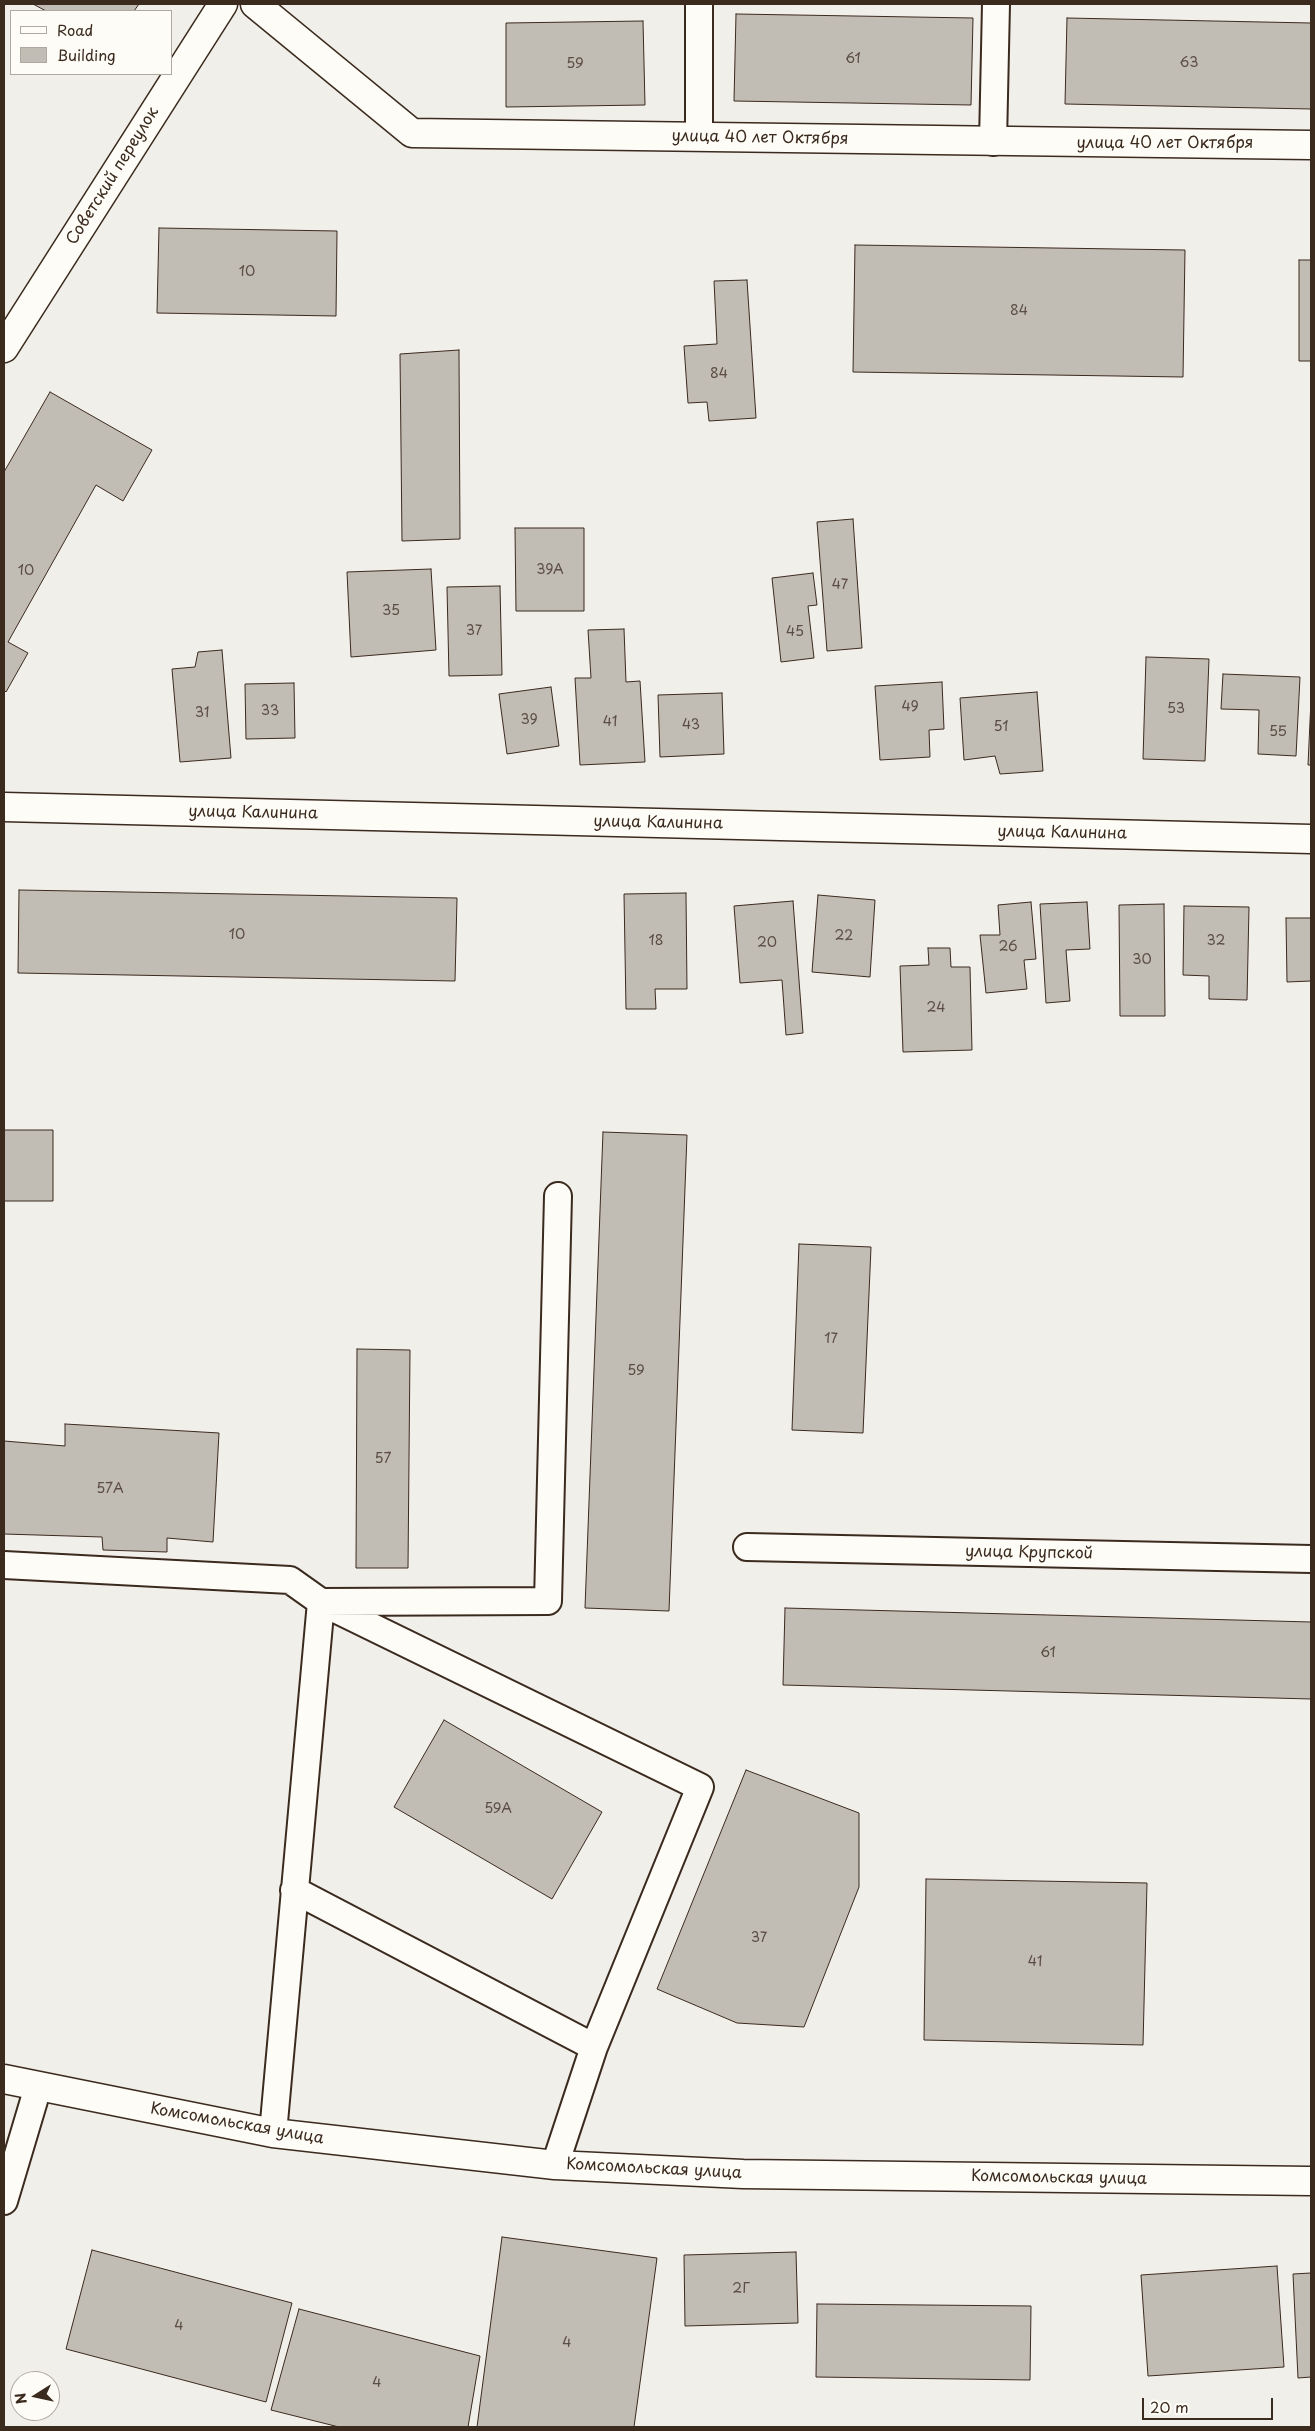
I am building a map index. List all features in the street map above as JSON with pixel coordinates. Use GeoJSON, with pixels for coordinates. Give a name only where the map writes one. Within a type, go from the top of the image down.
{"type":"FeatureCollection","features":[{"type":"Feature","properties":{"kind":"street","name":"Советский переулок"},"geometry":{"type":"LineString","coordinates":[[4,348],[223,4]]}},
{"type":"Feature","properties":{"kind":"street","name":"улица 40 лет Октября"},"geometry":{"type":"LineString","coordinates":[[255,4],[412,133],[1311,145]]}},
{"type":"Feature","properties":{"kind":"street","name":"улица Калинина"},"geometry":{"type":"LineString","coordinates":[[4,807],[1311,839]]}},
{"type":"Feature","properties":{"kind":"street","name":"Комсомольская улица"},"geometry":{"type":"LineString","coordinates":[[4,2079],[273,2133],[555,2165],[743,2174],[1311,2181]]}},
{"type":"Feature","properties":{"kind":"lane"},"geometry":{"type":"LineString","coordinates":[[699,4],[699,137]]}},
{"type":"Feature","properties":{"kind":"lane"},"geometry":{"type":"LineString","coordinates":[[993,142],[996,4]]}},
{"type":"Feature","properties":{"kind":"lane"},"geometry":{"type":"LineString","coordinates":[[321,1602],[548,1601],[558,1196]]}},
{"type":"Feature","properties":{"kind":"lane","name":"улица Крупской"},"geometry":{"type":"LineString","coordinates":[[747,1547],[1311,1559]]}},
{"type":"Feature","properties":{"kind":"lane"},"geometry":{"type":"LineString","coordinates":[[4,1565],[290,1580],[321,1602],[700,1787],[594,2047],[555,2165]]}},
{"type":"Feature","properties":{"kind":"lane"},"geometry":{"type":"LineString","coordinates":[[273,2133],[321,1602]]}},
{"type":"Feature","properties":{"kind":"lane"},"geometry":{"type":"LineString","coordinates":[[294,1890],[594,2047]]}},
{"type":"Feature","properties":{"kind":"lane"},"geometry":{"type":"LineString","coordinates":[[4,2201],[38,2087]]}},
{"type":"Feature","properties":{"kind":"building"},"geometry":{"type":"Polygon","coordinates":[[[33,4],[139,4],[135,10],[44,10],[33,4]]]}},
{"type":"Feature","properties":{"kind":"building"},"geometry":{"type":"Polygon","coordinates":[[[736,14],[973,18],[971,105],[734,101],[736,14]]]}},
{"type":"Feature","properties":{"kind":"building"},"geometry":{"type":"Polygon","coordinates":[[[1067,18],[1311,23],[1311,109],[1065,104],[1067,18]]]}},
{"type":"Feature","properties":{"kind":"building"},"geometry":{"type":"Polygon","coordinates":[[[643,21],[645,105],[506,107],[506,23],[643,21]]]}},
{"type":"Feature","properties":{"kind":"building"},"geometry":{"type":"Polygon","coordinates":[[[159,228],[337,231],[336,316],[157,313],[159,228]]]}},
{"type":"Feature","properties":{"kind":"building"},"geometry":{"type":"Polygon","coordinates":[[[855,245],[1185,250],[1183,377],[853,372],[855,245]]]}},
{"type":"Feature","properties":{"kind":"building"},"geometry":{"type":"Polygon","coordinates":[[[1299,260],[1311,260],[1311,361],[1299,361],[1299,260]]]}},
{"type":"Feature","properties":{"kind":"building"},"geometry":{"type":"Polygon","coordinates":[[[747,280],[756,418],[709,421],[707,402],[688,403],[684,346],[717,344],[714,281],[747,280]]]}},
{"type":"Feature","properties":{"kind":"building"},"geometry":{"type":"Polygon","coordinates":[[[459,350],[460,539],[402,541],[400,354],[459,350]]]}},
{"type":"Feature","properties":{"kind":"building"},"geometry":{"type":"Polygon","coordinates":[[[50,392],[152,450],[123,501],[96,485],[8,642],[28,653],[6,692],[4,690],[4,472],[50,392]]]}},
{"type":"Feature","properties":{"kind":"building"},"geometry":{"type":"Polygon","coordinates":[[[853,519],[862,648],[827,651],[817,522],[853,519]]]}},
{"type":"Feature","properties":{"kind":"building"},"geometry":{"type":"Polygon","coordinates":[[[515,528],[584,528],[584,611],[516,611],[515,528]]]}},
{"type":"Feature","properties":{"kind":"building"},"geometry":{"type":"Polygon","coordinates":[[[431,569],[436,650],[351,657],[347,572],[431,569]]]}},
{"type":"Feature","properties":{"kind":"building"},"geometry":{"type":"Polygon","coordinates":[[[813,573],[817,605],[808,606],[814,658],[781,662],[772,578],[813,573]]]}},
{"type":"Feature","properties":{"kind":"building"},"geometry":{"type":"Polygon","coordinates":[[[500,586],[502,675],[449,676],[447,587],[500,586]]]}},
{"type":"Feature","properties":{"kind":"building"},"geometry":{"type":"Polygon","coordinates":[[[624,629],[626,682],[640,681],[645,762],[580,765],[575,678],[591,678],[588,630],[624,629]]]}},
{"type":"Feature","properties":{"kind":"building"},"geometry":{"type":"Polygon","coordinates":[[[222,650],[231,758],[180,762],[172,669],[195,667],[198,652],[222,650]]]}},
{"type":"Feature","properties":{"kind":"building"},"geometry":{"type":"Polygon","coordinates":[[[1146,657],[1209,659],[1205,761],[1143,759],[1146,657]]]}},
{"type":"Feature","properties":{"kind":"building"},"geometry":{"type":"Polygon","coordinates":[[[1223,674],[1300,677],[1296,756],[1258,754],[1259,710],[1221,709],[1223,674]]]}},
{"type":"Feature","properties":{"kind":"building"},"geometry":{"type":"Polygon","coordinates":[[[942,682],[944,729],[929,730],[930,757],[880,760],[875,686],[942,682]]]}},
{"type":"Feature","properties":{"kind":"building"},"geometry":{"type":"Polygon","coordinates":[[[294,683],[295,738],[246,739],[245,684],[294,683]]]}},
{"type":"Feature","properties":{"kind":"building"},"geometry":{"type":"Polygon","coordinates":[[[551,687],[559,746],[507,754],[499,694],[551,687]]]}},
{"type":"Feature","properties":{"kind":"building"},"geometry":{"type":"Polygon","coordinates":[[[1037,692],[1043,771],[1000,774],[995,756],[964,760],[960,698],[1037,692]]]}},
{"type":"Feature","properties":{"kind":"building"},"geometry":{"type":"Polygon","coordinates":[[[722,693],[724,754],[660,757],[658,695],[722,693]]]}},
{"type":"Feature","properties":{"kind":"building"},"geometry":{"type":"Polygon","coordinates":[[[1311,700],[1311,765],[1308,765],[1311,700]]]}},
{"type":"Feature","properties":{"kind":"building"},"geometry":{"type":"Polygon","coordinates":[[[19,890],[457,898],[455,981],[18,973],[19,890]]]}},
{"type":"Feature","properties":{"kind":"building"},"geometry":{"type":"Polygon","coordinates":[[[686,893],[687,989],[655,989],[656,1009],[626,1009],[624,894],[686,893]]]}},
{"type":"Feature","properties":{"kind":"building"},"geometry":{"type":"Polygon","coordinates":[[[818,895],[875,900],[870,977],[812,972],[818,895]]]}},
{"type":"Feature","properties":{"kind":"building"},"geometry":{"type":"Polygon","coordinates":[[[793,901],[803,1033],[786,1035],[782,980],[740,983],[734,906],[793,901]]]}},
{"type":"Feature","properties":{"kind":"building"},"geometry":{"type":"Polygon","coordinates":[[[1031,902],[1036,959],[1024,960],[1027,989],[986,993],[980,935],[1000,935],[998,905],[1031,902]]]}},
{"type":"Feature","properties":{"kind":"building"},"geometry":{"type":"Polygon","coordinates":[[[1087,902],[1090,949],[1066,950],[1070,1001],[1046,1003],[1040,904],[1087,902]]]}},
{"type":"Feature","properties":{"kind":"building"},"geometry":{"type":"Polygon","coordinates":[[[1164,904],[1165,1016],[1120,1016],[1119,905],[1164,904]]]}},
{"type":"Feature","properties":{"kind":"building"},"geometry":{"type":"Polygon","coordinates":[[[1184,906],[1249,907],[1247,1000],[1209,999],[1209,976],[1183,975],[1184,906]]]}},
{"type":"Feature","properties":{"kind":"building"},"geometry":{"type":"Polygon","coordinates":[[[1286,918],[1311,918],[1311,981],[1287,982],[1286,918]]]}},
{"type":"Feature","properties":{"kind":"building"},"geometry":{"type":"Polygon","coordinates":[[[928,948],[950,948],[951,967],[970,967],[972,1050],[903,1052],[900,966],[929,965],[928,948]]]}},
{"type":"Feature","properties":{"kind":"building"},"geometry":{"type":"Polygon","coordinates":[[[4,1130],[53,1130],[53,1201],[4,1201],[4,1130]]]}},
{"type":"Feature","properties":{"kind":"building"},"geometry":{"type":"Polygon","coordinates":[[[603,1132],[687,1135],[669,1611],[585,1608],[603,1132]]]}},
{"type":"Feature","properties":{"kind":"building"},"geometry":{"type":"Polygon","coordinates":[[[799,1244],[871,1247],[863,1433],[792,1430],[799,1244]]]}},
{"type":"Feature","properties":{"kind":"building"},"geometry":{"type":"Polygon","coordinates":[[[357,1349],[410,1350],[408,1568],[356,1568],[357,1349]]]}},
{"type":"Feature","properties":{"kind":"building"},"geometry":{"type":"Polygon","coordinates":[[[65,1424],[219,1433],[213,1542],[167,1538],[167,1552],[103,1550],[102,1537],[4,1534],[4,1441],[65,1446],[65,1424]]]}},
{"type":"Feature","properties":{"kind":"building"},"geometry":{"type":"Polygon","coordinates":[[[785,1608],[1311,1622],[1311,1699],[783,1685],[785,1608]]]}},
{"type":"Feature","properties":{"kind":"building"},"geometry":{"type":"Polygon","coordinates":[[[444,1720],[602,1812],[552,1899],[394,1807],[444,1720]]]}},
{"type":"Feature","properties":{"kind":"building"},"geometry":{"type":"Polygon","coordinates":[[[746,1770],[859,1813],[859,1887],[804,2027],[737,2023],[657,1989],[746,1770]]]}},
{"type":"Feature","properties":{"kind":"building"},"geometry":{"type":"Polygon","coordinates":[[[926,1879],[1147,1883],[1143,2045],[924,2040],[926,1879]]]}},
{"type":"Feature","properties":{"kind":"building"},"geometry":{"type":"Polygon","coordinates":[[[502,2237],[657,2258],[634,2427],[477,2427],[502,2237]]]}},
{"type":"Feature","properties":{"kind":"building"},"geometry":{"type":"Polygon","coordinates":[[[92,2250],[292,2303],[266,2402],[66,2349],[92,2250]]]}},
{"type":"Feature","properties":{"kind":"building"},"geometry":{"type":"Polygon","coordinates":[[[796,2252],[798,2323],[685,2326],[684,2255],[796,2252]]]}},
{"type":"Feature","properties":{"kind":"building"},"geometry":{"type":"Polygon","coordinates":[[[1277,2266],[1284,2367],[1148,2376],[1141,2275],[1277,2266]]]}},
{"type":"Feature","properties":{"kind":"building"},"geometry":{"type":"Polygon","coordinates":[[[1311,2273],[1311,2377],[1298,2378],[1293,2274],[1311,2273]]]}},
{"type":"Feature","properties":{"kind":"building"},"geometry":{"type":"Polygon","coordinates":[[[817,2304],[1031,2306],[1030,2380],[816,2377],[817,2304]]]}},
{"type":"Feature","properties":{"kind":"building"},"geometry":{"type":"Polygon","coordinates":[[[299,2309],[480,2356],[468,2427],[339,2427],[271,2410],[299,2309]]]}}]}
